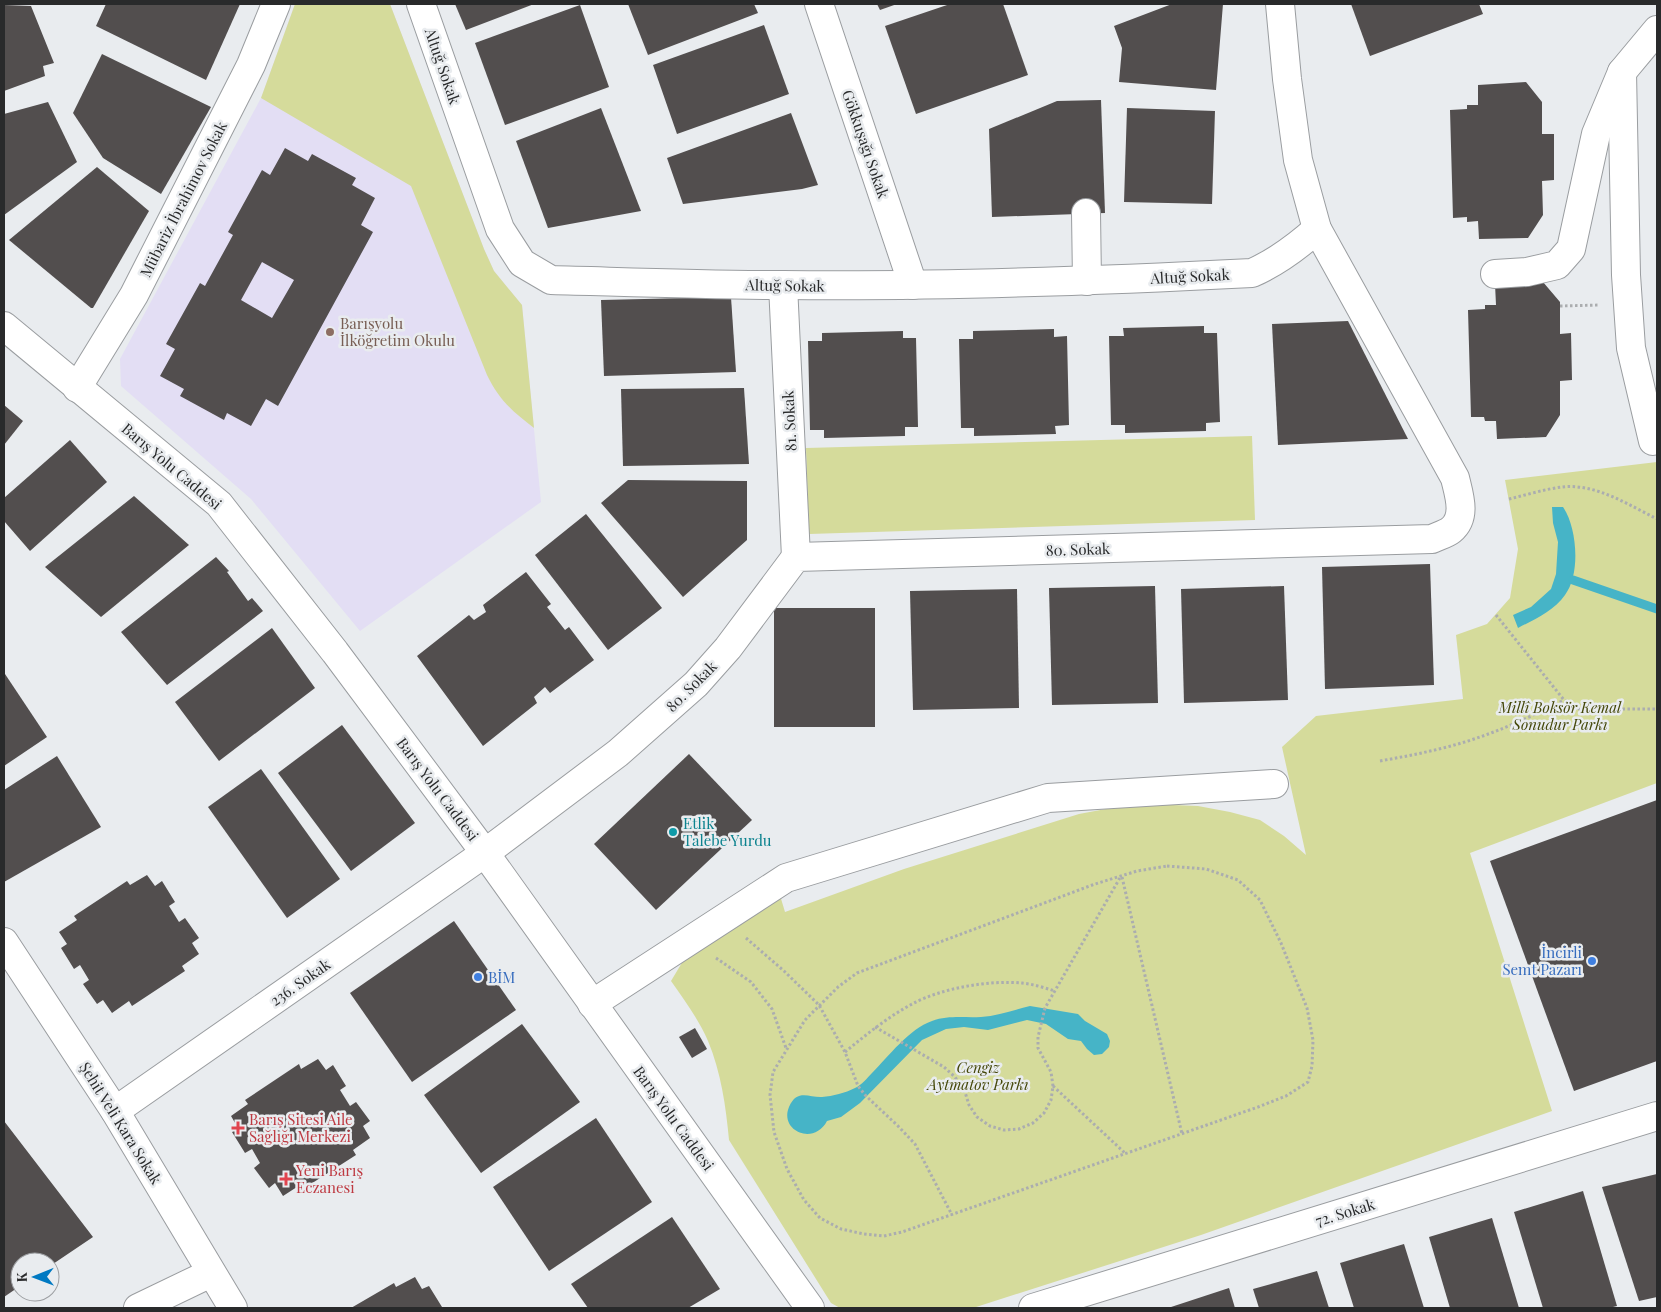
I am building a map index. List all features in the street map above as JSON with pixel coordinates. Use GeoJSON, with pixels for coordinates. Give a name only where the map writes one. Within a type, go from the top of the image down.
{"type":"FeatureCollection","features":[{"type":"Feature","properties":{"kind":"street","name":"Mübariz İbrahimov Sokak"},"geometry":{"type":"LineString","coordinates":[[78,388],[134,295],[251,65],[276,4]]}},
{"type":"Feature","properties":{"kind":"street","name":"Altuğ Sokak"},"geometry":{"type":"LineString","coordinates":[[421,4],[500,229],[522,262],[551,280],[783,286],[913,285],[1087,281],[1252,273],[1292,251],[1317,229]]}},
{"type":"Feature","properties":{"kind":"street","name":"Gökkuşağı Sokak"},"geometry":{"type":"LineString","coordinates":[[819,4],[913,285]]}},
{"type":"Feature","properties":{"kind":"street","name":"80. Sokak"},"geometry":{"type":"LineString","coordinates":[[485,853],[618,752],[696,684],[728,648],[796,557],[1432,539],[1451,531],[1460,517],[1461,502],[1455,478],[1317,229],[1298,160],[1287,79],[1280,4]]}},
{"type":"Feature","properties":{"kind":"street"},"geometry":{"type":"LineString","coordinates":[[1495,274],[1527,272],[1557,265],[1571,248],[1596,134],[1622,72],[1657,30]]}},
{"type":"Feature","properties":{"kind":"street"},"geometry":{"type":"LineString","coordinates":[[1622,72],[1626,275],[1631,348],[1653,441]]}},
{"type":"Feature","properties":{"kind":"street"},"geometry":{"type":"LineString","coordinates":[[1086,213],[1087,281]]}},
{"type":"Feature","properties":{"kind":"street","name":"81. Sokak"},"geometry":{"type":"LineString","coordinates":[[783,286],[796,557]]}},
{"type":"Feature","properties":{"kind":"street","name":"Barış Yolu Caddesi"},"geometry":{"type":"LineString","coordinates":[[4,326],[219,504],[335,652],[485,853],[810,1308]]}},
{"type":"Feature","properties":{"kind":"street"},"geometry":{"type":"LineString","coordinates":[[592,1004],[786,878],[1048,798],[1274,784]]}},
{"type":"Feature","properties":{"kind":"street","name":"236. Sokak"},"geometry":{"type":"LineString","coordinates":[[115,1111],[485,853]]}},
{"type":"Feature","properties":{"kind":"street","name":"Şehit Veli Kara Sokak"},"geometry":{"type":"LineString","coordinates":[[4,942],[115,1111],[233,1308]]}},
{"type":"Feature","properties":{"kind":"street","name":"72. Sokak"},"geometry":{"type":"LineString","coordinates":[[1033,1308],[1657,1116]]}},
{"type":"Feature","properties":{"kind":"street"},"geometry":{"type":"LineString","coordinates":[[138,1308],[211,1272]]}},
{"type":"Feature","properties":{"kind":"path"},"geometry":{"type":"LineString","coordinates":[[1509,499],[1562,487],[1587,488],[1602,493],[1657,519]]}},
{"type":"Feature","properties":{"kind":"path"},"geometry":{"type":"LineString","coordinates":[[1496,615],[1564,700],[1579,709],[1598,711],[1657,709]]}},
{"type":"Feature","properties":{"kind":"path"},"geometry":{"type":"LineString","coordinates":[[1380,761],[1437,750],[1477,738],[1564,700]]}},
{"type":"Feature","properties":{"kind":"path"},"geometry":{"type":"LineString","coordinates":[[1167,866],[1206,869],[1238,880],[1260,900],[1281,943],[1307,1008],[1313,1040],[1312,1066],[1308,1082],[1286,1096],[902,1232],[884,1236],[864,1234],[840,1229],[820,1218],[804,1200],[787,1169],[774,1132],[770,1095],[773,1072],[805,1020],[819,1005],[856,973],[1122,876],[1136,871],[1167,866]]}},
{"type":"Feature","properties":{"kind":"path"},"geometry":{"type":"LineString","coordinates":[[875,1027],[944,1066],[955,1077],[965,1092],[969,1105],[978,1117],[990,1126],[1004,1130],[1019,1129],[1033,1123],[1044,1113],[1051,1100],[1054,1086],[1051,1072],[1038,1048],[1041,1022],[1046,1008],[1122,876]]}},
{"type":"Feature","properties":{"kind":"path"},"geometry":{"type":"LineString","coordinates":[[1122,876],[1182,1134]]}},
{"type":"Feature","properties":{"kind":"path"},"geometry":{"type":"LineString","coordinates":[[721,920],[784,971],[819,1005],[845,1052],[858,1086],[915,1144],[952,1215]]}},
{"type":"Feature","properties":{"kind":"path"},"geometry":{"type":"LineString","coordinates":[[685,943],[695,946],[727,964],[751,982],[772,1009],[786,1049]]}},
{"type":"Feature","properties":{"kind":"path"},"geometry":{"type":"LineString","coordinates":[[845,1052],[875,1027],[914,1003],[954,989],[990,982],[1024,983],[1055,991]]}},
{"type":"Feature","properties":{"kind":"path"},"geometry":{"type":"LineString","coordinates":[[1054,1086],[1126,1154]]}},
{"type":"Feature","properties":{"kind":"shaded area","name":"Barışyolu İlköğretim Okulu"},"geometry":{"type":"Polygon","coordinates":[[[295,4],[390,4],[484,249],[494,271],[522,305],[541,502],[360,631],[251,499],[121,386],[120,359],[261,98],[295,4]]]}},
{"type":"Feature","properties":{"kind":"green space"},"geometry":{"type":"Polygon","coordinates":[[[295,4],[390,4],[484,249],[494,271],[522,305],[534,428],[507,405],[496,392],[487,375],[411,186],[261,98],[295,4]]]}},
{"type":"Feature","properties":{"kind":"green space"},"geometry":{"type":"Polygon","coordinates":[[[1252,436],[1255,520],[809,534],[806,448],[1252,436]]]}},
{"type":"Feature","properties":{"kind":"green space","name":"Cengiz Aytmatov Parkı"},"geometry":{"type":"Polygon","coordinates":[[[1657,462],[1657,783],[1470,853],[1552,1111],[1201,1235],[973,1308],[840,1308],[831,1303],[729,1140],[722,1090],[713,1053],[700,1026],[671,981],[686,956],[779,892],[785,912],[904,869],[1079,814],[1111,808],[1148,804],[1198,806],[1230,812],[1260,820],[1284,836],[1306,855],[1282,747],[1316,716],[1463,699],[1456,635],[1487,624],[1510,598],[1518,549],[1505,480],[1657,462]]]}},
{"type":"Feature","properties":{"kind":"water"},"geometry":{"type":"Polygon","coordinates":[[[1552,507],[1563,507],[1568,516],[1574,538],[1575,563],[1570,586],[1561,601],[1555,606],[1518,628],[1513,615],[1531,607],[1551,589],[1556,574],[1558,542],[1553,523],[1552,507]]]}},
{"type":"Feature","properties":{"kind":"water"},"geometry":{"type":"Polygon","coordinates":[[[1030,1006],[1078,1014],[1085,1021],[1107,1034],[1110,1041],[1109,1047],[1102,1054],[1094,1055],[1081,1041],[1068,1039],[1046,1024],[1027,1020],[988,1030],[964,1027],[946,1029],[922,1040],[860,1103],[841,1117],[827,1121],[821,1129],[807,1134],[793,1129],[789,1123],[787,1116],[789,1107],[796,1098],[804,1095],[830,1096],[858,1087],[907,1036],[932,1021],[944,1018],[987,1016],[1030,1006]]]}},
{"type":"Feature","properties":{"kind":"building"},"geometry":{"type":"Polygon","coordinates":[[[106,4],[240,4],[206,80],[96,26],[106,4]]]}},
{"type":"Feature","properties":{"kind":"building"},"geometry":{"type":"Polygon","coordinates":[[[455,4],[534,4],[466,30],[455,4]]]}},
{"type":"Feature","properties":{"kind":"building"},"geometry":{"type":"Polygon","coordinates":[[[628,4],[754,4],[758,13],[648,55],[628,4]]]}},
{"type":"Feature","properties":{"kind":"building"},"geometry":{"type":"Polygon","coordinates":[[[877,4],[897,4],[880,10],[877,4]]]}},
{"type":"Feature","properties":{"kind":"building"},"geometry":{"type":"Polygon","coordinates":[[[950,4],[1003,4],[1028,75],[916,114],[885,26],[950,4]]]}},
{"type":"Feature","properties":{"kind":"building"},"geometry":{"type":"Polygon","coordinates":[[[1172,4],[1223,4],[1216,90],[1119,82],[1122,48],[1114,26],[1172,4]]]}},
{"type":"Feature","properties":{"kind":"building"},"geometry":{"type":"Polygon","coordinates":[[[1351,4],[1479,4],[1483,14],[1370,56],[1351,4]]]}},
{"type":"Feature","properties":{"kind":"building"},"geometry":{"type":"Polygon","coordinates":[[[4,5],[31,6],[54,63],[43,66],[45,76],[4,91],[4,5]]]}},
{"type":"Feature","properties":{"kind":"building"},"geometry":{"type":"Polygon","coordinates":[[[580,5],[609,87],[505,125],[475,43],[580,5]]]}},
{"type":"Feature","properties":{"kind":"building"},"geometry":{"type":"Polygon","coordinates":[[[764,25],[789,94],[677,134],[653,65],[764,25]]]}},
{"type":"Feature","properties":{"kind":"building"},"geometry":{"type":"Polygon","coordinates":[[[102,54],[211,107],[161,194],[103,158],[73,113],[102,54]]]}},
{"type":"Feature","properties":{"kind":"building"},"geometry":{"type":"Polygon","coordinates":[[[1526,82],[1542,102],[1542,134],[1554,134],[1554,180],[1542,181],[1543,215],[1528,238],[1479,239],[1478,221],[1467,222],[1467,217],[1453,218],[1450,110],[1467,109],[1467,105],[1478,105],[1478,85],[1526,82]]]}},
{"type":"Feature","properties":{"kind":"building"},"geometry":{"type":"Polygon","coordinates":[[[1101,100],[1105,213],[992,217],[989,129],[1057,101],[1101,100]]]}},
{"type":"Feature","properties":{"kind":"building"},"geometry":{"type":"Polygon","coordinates":[[[48,102],[77,162],[4,215],[4,114],[48,102]]]}},
{"type":"Feature","properties":{"kind":"building"},"geometry":{"type":"Polygon","coordinates":[[[601,108],[641,211],[548,228],[516,141],[601,108]]]}},
{"type":"Feature","properties":{"kind":"building"},"geometry":{"type":"Polygon","coordinates":[[[1127,108],[1215,111],[1212,204],[1124,202],[1127,108]]]}},
{"type":"Feature","properties":{"kind":"building"},"geometry":{"type":"Polygon","coordinates":[[[791,113],[818,185],[802,189],[683,204],[667,158],[791,113]]]}},
{"type":"Feature","properties":{"kind":"building"},"geometry":{"type":"Polygon","coordinates":[[[285,148],[308,161],[312,154],[356,178],[352,185],[375,198],[361,225],[373,232],[278,406],[266,399],[251,426],[227,413],[224,420],[180,396],[184,389],[160,376],[175,349],[166,344],[200,283],[205,286],[233,235],[228,232],[262,170],[270,175],[285,148]],[[262,262],[241,300],[272,318],[294,280],[262,262]]]}},
{"type":"Feature","properties":{"kind":"building"},"geometry":{"type":"Polygon","coordinates":[[[97,167],[149,211],[93,308],[91,308],[9,240],[97,167]]]}},
{"type":"Feature","properties":{"kind":"building"},"geometry":{"type":"Polygon","coordinates":[[[1543,282],[1560,302],[1560,334],[1571,333],[1572,380],[1560,381],[1560,415],[1546,437],[1497,439],[1496,421],[1485,421],[1484,417],[1471,417],[1468,310],[1485,309],[1485,305],[1496,305],[1495,284],[1543,282]]]}},
{"type":"Feature","properties":{"kind":"building"},"geometry":{"type":"Polygon","coordinates":[[[731,297],[736,372],[604,376],[601,300],[731,297]]]}},
{"type":"Feature","properties":{"kind":"building"},"geometry":{"type":"Polygon","coordinates":[[[1348,321],[1408,439],[1278,445],[1272,324],[1348,321]]]}},
{"type":"Feature","properties":{"kind":"building"},"geometry":{"type":"Polygon","coordinates":[[[1204,326],[1204,333],[1217,333],[1220,422],[1206,423],[1206,431],[1125,433],[1125,425],[1111,425],[1109,336],[1124,336],[1123,328],[1204,326]]]}},
{"type":"Feature","properties":{"kind":"building"},"geometry":{"type":"Polygon","coordinates":[[[1054,329],[1054,337],[1067,336],[1069,425],[1055,426],[1056,434],[974,436],[974,428],[961,428],[959,339],[973,339],[973,331],[1054,329]]]}},
{"type":"Feature","properties":{"kind":"building"},"geometry":{"type":"Polygon","coordinates":[[[903,331],[903,338],[916,338],[918,427],[905,427],[905,436],[824,438],[824,430],[810,430],[808,341],[822,341],[822,333],[903,331]]]}},
{"type":"Feature","properties":{"kind":"building"},"geometry":{"type":"Polygon","coordinates":[[[744,388],[749,464],[623,466],[621,389],[744,388]]]}},
{"type":"Feature","properties":{"kind":"building"},"geometry":{"type":"Polygon","coordinates":[[[4,405],[23,421],[4,445],[4,405]]]}},
{"type":"Feature","properties":{"kind":"building"},"geometry":{"type":"Polygon","coordinates":[[[70,440],[107,482],[30,551],[4,521],[4,498],[70,440]]]}},
{"type":"Feature","properties":{"kind":"building"},"geometry":{"type":"Polygon","coordinates":[[[628,480],[747,481],[747,540],[683,597],[601,503],[628,480]]]}},
{"type":"Feature","properties":{"kind":"building"},"geometry":{"type":"Polygon","coordinates":[[[134,496],[189,545],[101,617],[45,567],[134,496]]]}},
{"type":"Feature","properties":{"kind":"building"},"geometry":{"type":"Polygon","coordinates":[[[586,514],[662,608],[608,650],[535,555],[586,514]]]}},
{"type":"Feature","properties":{"kind":"building"},"geometry":{"type":"Polygon","coordinates":[[[216,557],[229,571],[227,572],[248,601],[252,598],[263,611],[167,685],[121,632],[216,557]]]}},
{"type":"Feature","properties":{"kind":"building"},"geometry":{"type":"Polygon","coordinates":[[[1430,564],[1434,685],[1325,689],[1322,567],[1430,564]]]}},
{"type":"Feature","properties":{"kind":"building"},"geometry":{"type":"Polygon","coordinates":[[[526,572],[551,604],[547,607],[565,630],[569,627],[594,660],[550,693],[545,687],[534,697],[537,703],[483,746],[417,656],[469,615],[474,620],[486,612],[483,605],[526,572]]]}},
{"type":"Feature","properties":{"kind":"building"},"geometry":{"type":"Polygon","coordinates":[[[1155,586],[1158,703],[1052,705],[1049,588],[1155,586]]]}},
{"type":"Feature","properties":{"kind":"building"},"geometry":{"type":"Polygon","coordinates":[[[1284,586],[1288,700],[1184,703],[1181,589],[1284,586]]]}},
{"type":"Feature","properties":{"kind":"building"},"geometry":{"type":"Polygon","coordinates":[[[1017,589],[1019,708],[913,710],[910,591],[1017,589]]]}},
{"type":"Feature","properties":{"kind":"building"},"geometry":{"type":"Polygon","coordinates":[[[774,608],[875,608],[875,727],[774,727],[774,608]]]}},
{"type":"Feature","properties":{"kind":"building"},"geometry":{"type":"Polygon","coordinates":[[[272,628],[315,688],[219,761],[175,702],[272,628]]]}},
{"type":"Feature","properties":{"kind":"building"},"geometry":{"type":"Polygon","coordinates":[[[5,674],[47,737],[4,766],[4,676],[5,674]]]}},
{"type":"Feature","properties":{"kind":"building"},"geometry":{"type":"Polygon","coordinates":[[[342,725],[415,823],[351,871],[278,773],[342,725]]]}},
{"type":"Feature","properties":{"kind":"building","name":"Etlik Talebe Yurdu"},"geometry":{"type":"Polygon","coordinates":[[[689,754],[752,820],[656,910],[594,844],[689,754]]]}},
{"type":"Feature","properties":{"kind":"building"},"geometry":{"type":"Polygon","coordinates":[[[57,756],[101,827],[4,882],[4,790],[57,756]]]}},
{"type":"Feature","properties":{"kind":"building"},"geometry":{"type":"Polygon","coordinates":[[[261,769],[340,879],[287,918],[208,807],[261,769]]]}},
{"type":"Feature","properties":{"kind":"building","name":"İncirli Semt Pazarı"},"geometry":{"type":"Polygon","coordinates":[[[1657,800],[1657,1061],[1574,1091],[1490,861],[1657,800]]]}},
{"type":"Feature","properties":{"kind":"building"},"geometry":{"type":"Polygon","coordinates":[[[147,875],[155,886],[162,881],[175,902],[169,906],[179,922],[185,918],[199,938],[192,943],[199,954],[182,966],[185,971],[132,1006],[129,1001],[112,1013],[103,1000],[97,1004],[83,984],[89,980],[80,965],[74,969],[61,948],[67,944],[59,932],[77,920],[74,916],[127,881],[130,885],[147,875]]]}},
{"type":"Feature","properties":{"kind":"building"},"geometry":{"type":"Polygon","coordinates":[[[454,921],[516,1010],[412,1082],[350,993],[454,921]]]}},
{"type":"Feature","properties":{"kind":"building"},"geometry":{"type":"Polygon","coordinates":[[[522,1024],[580,1102],[481,1173],[424,1095],[522,1024]]]}},
{"type":"Feature","properties":{"kind":"building"},"geometry":{"type":"Polygon","coordinates":[[[695,1028],[707,1049],[692,1058],[679,1037],[695,1028]]]}},
{"type":"Feature","properties":{"kind":"building"},"geometry":{"type":"Polygon","coordinates":[[[318,1059],[326,1070],[333,1065],[346,1086],[340,1090],[350,1106],[356,1102],[370,1121],[363,1126],[370,1138],[353,1150],[356,1155],[303,1189],[300,1185],[283,1196],[275,1183],[269,1188],[254,1168],[260,1163],[252,1149],[245,1153],[232,1132],[238,1128],[231,1116],[248,1104],[245,1100],[299,1064],[301,1069],[318,1059]]]}},
{"type":"Feature","properties":{"kind":"building"},"geometry":{"type":"Polygon","coordinates":[[[596,1118],[652,1202],[549,1271],[493,1187],[596,1118]]]}},
{"type":"Feature","properties":{"kind":"building"},"geometry":{"type":"Polygon","coordinates":[[[4,1121],[93,1237],[60,1259],[60,1252],[10,1252],[10,1293],[4,1297],[4,1121]]]}},
{"type":"Feature","properties":{"kind":"building"},"geometry":{"type":"Polygon","coordinates":[[[1657,1174],[1657,1297],[1639,1301],[1602,1187],[1657,1174]]]}},
{"type":"Feature","properties":{"kind":"building"},"geometry":{"type":"Polygon","coordinates":[[[1583,1191],[1617,1306],[1609,1308],[1543,1308],[1514,1212],[1583,1191]]]}},
{"type":"Feature","properties":{"kind":"building"},"geometry":{"type":"Polygon","coordinates":[[[672,1217],[720,1289],[688,1308],[588,1308],[571,1284],[672,1217]]]}},
{"type":"Feature","properties":{"kind":"building"},"geometry":{"type":"Polygon","coordinates":[[[1492,1218],[1519,1308],[1450,1308],[1429,1237],[1492,1218]]]}},
{"type":"Feature","properties":{"kind":"building"},"geometry":{"type":"Polygon","coordinates":[[[1404,1244],[1424,1308],[1354,1308],[1340,1263],[1404,1244]]]}},
{"type":"Feature","properties":{"kind":"building"},"geometry":{"type":"Polygon","coordinates":[[[1317,1271],[1329,1308],[1259,1308],[1253,1289],[1317,1271]]]}},
{"type":"Feature","properties":{"kind":"building"},"geometry":{"type":"Polygon","coordinates":[[[415,1277],[422,1289],[429,1286],[442,1307],[351,1308],[394,1283],[396,1287],[415,1277]]]}},
{"type":"Feature","properties":{"kind":"building"},"geometry":{"type":"Polygon","coordinates":[[[1229,1288],[1235,1308],[1168,1308],[1229,1288]]]}},
{"type":"Feature","properties":{"kind":"waterway"},"geometry":{"type":"LineString","coordinates":[[1573,580],[1657,609]]}},
{"type":"Feature","properties":{"kind":"place","name":"Barışyolu İlköğretim Okulu"},"geometry":{"type":"Point","coordinates":[330,332]}},
{"type":"Feature","properties":{"kind":"place","name":"Etlik Talebe Yurdu"},"geometry":{"type":"Point","coordinates":[673,832]}},
{"type":"Feature","properties":{"kind":"place","name":"İncirli Semt Pazarı"},"geometry":{"type":"Point","coordinates":[1592,961]}},
{"type":"Feature","properties":{"kind":"place","name":"BİM"},"geometry":{"type":"Point","coordinates":[478,977]}},
{"type":"Feature","properties":{"kind":"place","name":"Barış Sitesi Aile Sağlığı Merkezi"},"geometry":{"type":"Point","coordinates":[238,1128]}},
{"type":"Feature","properties":{"kind":"place","name":"Yeni Barış Eczanesi"},"geometry":{"type":"Point","coordinates":[286,1179]}},
{"type":"Feature","properties":{"kind":"park label","name":"Millî Boksör Kemal Sonudur Parkı"},"geometry":{"type":"Point","coordinates":[1560,716]}}]}
